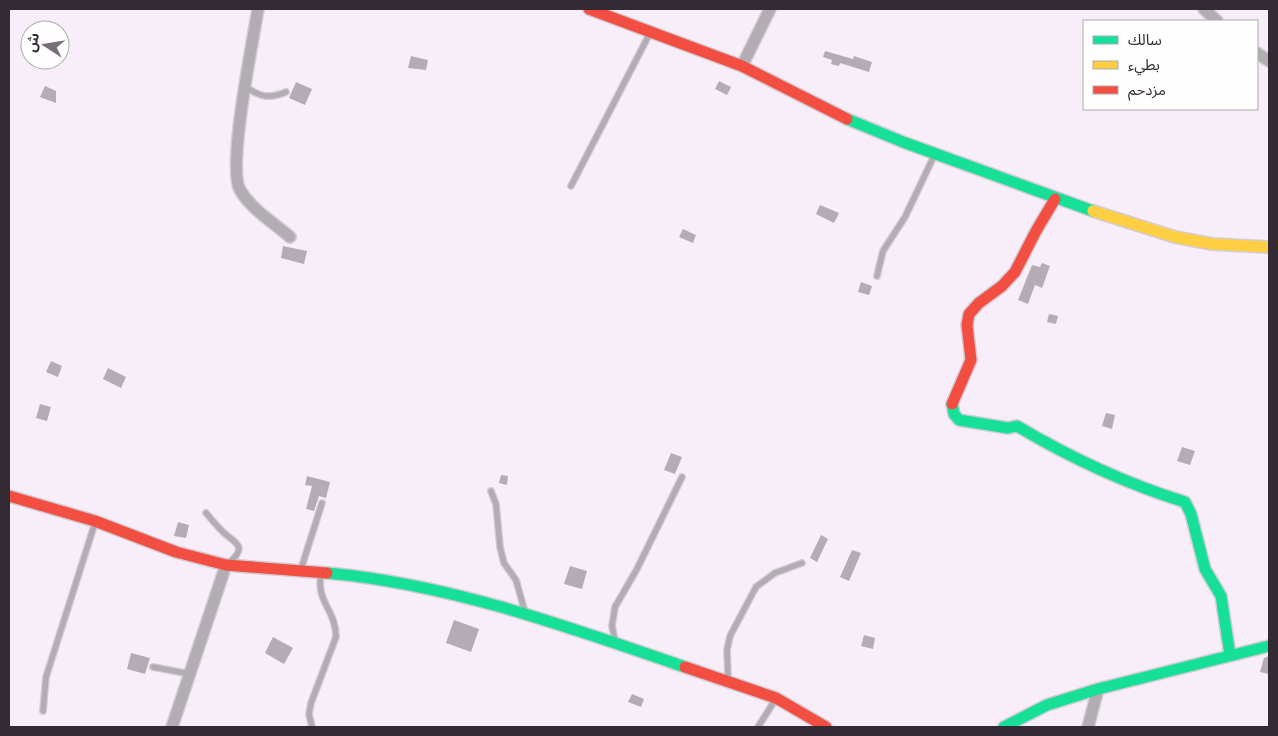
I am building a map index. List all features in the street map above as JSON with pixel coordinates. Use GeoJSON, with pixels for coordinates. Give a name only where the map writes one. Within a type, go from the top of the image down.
{"type":"FeatureCollection","features":[{"type":"Feature","properties":{"kind":"street"},"geometry":{"type":"LineString","coordinates":[[258,9],[239,130],[236,176],[240,189],[252,204],[290,237]]}},
{"type":"Feature","properties":{"kind":"street"},"geometry":{"type":"LineString","coordinates":[[589,9],[742,66],[842,116],[935,154],[1055,199],[1175,237],[1212,244],[1269,248]]}},
{"type":"Feature","properties":{"kind":"street"},"geometry":{"type":"LineString","coordinates":[[742,66],[770,9]]}},
{"type":"Feature","properties":{"kind":"street"},"geometry":{"type":"LineString","coordinates":[[1204,9],[1216,20]]}},
{"type":"Feature","properties":{"kind":"street"},"geometry":{"type":"LineString","coordinates":[[1258,54],[1269,61]]}},
{"type":"Feature","properties":{"kind":"street"},"geometry":{"type":"LineString","coordinates":[[1055,199],[1030,242],[1017,271],[1002,287],[982,298],[970,313],[968,324],[972,346],[971,365],[952,398],[950,408],[959,420],[1008,428],[1017,426],[1037,438],[1146,490],[1185,502],[1191,514],[1205,569],[1221,596],[1230,655]]}},
{"type":"Feature","properties":{"kind":"street"},"geometry":{"type":"LineString","coordinates":[[9,496],[95,522],[176,552],[226,565],[359,576],[474,599],[615,643],[776,698],[826,727]]}},
{"type":"Feature","properties":{"kind":"street"},"geometry":{"type":"LineString","coordinates":[[172,727],[226,565]]}},
{"type":"Feature","properties":{"kind":"street"},"geometry":{"type":"LineString","coordinates":[[1005,727],[1047,704],[1098,689],[1269,646]]}},
{"type":"Feature","properties":{"kind":"street"},"geometry":{"type":"LineString","coordinates":[[1088,727],[1098,689]]}},
{"type":"Feature","properties":{"kind":"lane"},"geometry":{"type":"LineString","coordinates":[[571,186],[650,33]]}},
{"type":"Feature","properties":{"kind":"lane"},"geometry":{"type":"LineString","coordinates":[[246,86],[266,97],[275,97],[286,92]]}},
{"type":"Feature","properties":{"kind":"lane"},"geometry":{"type":"LineString","coordinates":[[877,276],[883,251],[905,218],[935,154]]}},
{"type":"Feature","properties":{"kind":"lane"},"geometry":{"type":"LineString","coordinates":[[615,643],[612,626],[615,607],[637,569],[682,477]]}},
{"type":"Feature","properties":{"kind":"lane"},"geometry":{"type":"LineString","coordinates":[[491,491],[496,504],[500,547],[504,563],[516,580],[526,614]]}},
{"type":"Feature","properties":{"kind":"lane"},"geometry":{"type":"LineString","coordinates":[[301,571],[322,503]]}},
{"type":"Feature","properties":{"kind":"lane"},"geometry":{"type":"LineString","coordinates":[[206,513],[224,533],[236,541],[239,548],[238,555],[226,565]]}},
{"type":"Feature","properties":{"kind":"lane"},"geometry":{"type":"LineString","coordinates":[[43,711],[46,677],[95,522]]}},
{"type":"Feature","properties":{"kind":"lane"},"geometry":{"type":"LineString","coordinates":[[728,683],[727,650],[730,636],[756,587],[775,573],[802,563]]}},
{"type":"Feature","properties":{"kind":"lane"},"geometry":{"type":"LineString","coordinates":[[312,727],[309,714],[310,703],[336,637],[336,627],[320,592],[322,573]]}},
{"type":"Feature","properties":{"kind":"lane"},"geometry":{"type":"LineString","coordinates":[[153,666],[190,674]]}},
{"type":"Feature","properties":{"kind":"lane"},"geometry":{"type":"LineString","coordinates":[[758,727],[776,698]]}},
{"type":"Feature","properties":{"kind":"building"},"geometry":{"type":"Polygon","coordinates":[[[825,51],[853,59],[854,56],[872,62],[869,72],[840,63],[839,66],[831,64],[832,60],[823,57],[825,51]]]}},
{"type":"Feature","properties":{"kind":"building"},"geometry":{"type":"Polygon","coordinates":[[[411,56],[428,60],[426,70],[408,68],[411,56]]]}},
{"type":"Feature","properties":{"kind":"building"},"geometry":{"type":"Polygon","coordinates":[[[719,81],[731,87],[727,95],[715,89],[719,81]]]}},
{"type":"Feature","properties":{"kind":"building"},"geometry":{"type":"Polygon","coordinates":[[[296,82],[312,89],[305,105],[289,98],[296,82]]]}},
{"type":"Feature","properties":{"kind":"building"},"geometry":{"type":"Polygon","coordinates":[[[45,86],[56,91],[56,103],[40,97],[45,86]]]}},
{"type":"Feature","properties":{"kind":"building"},"geometry":{"type":"Polygon","coordinates":[[[820,205],[839,213],[834,223],[816,214],[820,205]]]}},
{"type":"Feature","properties":{"kind":"building"},"geometry":{"type":"Polygon","coordinates":[[[683,229],[696,235],[693,243],[679,237],[683,229]]]}},
{"type":"Feature","properties":{"kind":"building"},"geometry":{"type":"Polygon","coordinates":[[[283,246],[307,251],[304,264],[281,258],[283,246]]]}},
{"type":"Feature","properties":{"kind":"building"},"geometry":{"type":"Polygon","coordinates":[[[1042,263],[1050,266],[1042,288],[1035,285],[1028,304],[1018,300],[1032,265],[1040,267],[1042,263]]]}},
{"type":"Feature","properties":{"kind":"building"},"geometry":{"type":"Polygon","coordinates":[[[861,282],[872,286],[869,295],[858,292],[861,282]]]}},
{"type":"Feature","properties":{"kind":"building"},"geometry":{"type":"Polygon","coordinates":[[[1049,314],[1058,316],[1056,324],[1047,322],[1049,314]]]}},
{"type":"Feature","properties":{"kind":"building"},"geometry":{"type":"Polygon","coordinates":[[[51,361],[62,366],[58,377],[46,372],[51,361]]]}},
{"type":"Feature","properties":{"kind":"building"},"geometry":{"type":"Polygon","coordinates":[[[108,368],[126,377],[121,388],[103,379],[108,368]]]}},
{"type":"Feature","properties":{"kind":"building"},"geometry":{"type":"Polygon","coordinates":[[[40,404],[51,407],[47,421],[36,418],[40,404]]]}},
{"type":"Feature","properties":{"kind":"building"},"geometry":{"type":"Polygon","coordinates":[[[1106,413],[1115,415],[1112,429],[1102,426],[1106,413]]]}},
{"type":"Feature","properties":{"kind":"building"},"geometry":{"type":"Polygon","coordinates":[[[1182,447],[1195,451],[1190,465],[1177,461],[1182,447]]]}},
{"type":"Feature","properties":{"kind":"building"},"geometry":{"type":"Polygon","coordinates":[[[671,453],[682,457],[675,474],[664,470],[671,453]]]}},
{"type":"Feature","properties":{"kind":"building"},"geometry":{"type":"Polygon","coordinates":[[[501,475],[508,476],[507,485],[499,483],[501,475]]]}},
{"type":"Feature","properties":{"kind":"building"},"geometry":{"type":"Polygon","coordinates":[[[307,476],[330,482],[326,498],[319,496],[314,511],[306,509],[312,486],[305,485],[307,476]]]}},
{"type":"Feature","properties":{"kind":"building"},"geometry":{"type":"Polygon","coordinates":[[[178,522],[189,525],[186,538],[174,536],[178,522]]]}},
{"type":"Feature","properties":{"kind":"building"},"geometry":{"type":"Polygon","coordinates":[[[821,535],[828,539],[817,562],[810,558],[821,535]]]}},
{"type":"Feature","properties":{"kind":"building"},"geometry":{"type":"Polygon","coordinates":[[[852,550],[861,553],[849,581],[840,577],[852,550]]]}},
{"type":"Feature","properties":{"kind":"building"},"geometry":{"type":"Polygon","coordinates":[[[570,566],[587,571],[582,589],[564,584],[570,566]]]}},
{"type":"Feature","properties":{"kind":"building"},"geometry":{"type":"Polygon","coordinates":[[[454,620],[479,629],[471,652],[446,643],[454,620]]]}},
{"type":"Feature","properties":{"kind":"building"},"geometry":{"type":"Polygon","coordinates":[[[864,635],[875,638],[873,649],[861,646],[864,635]]]}},
{"type":"Feature","properties":{"kind":"building"},"geometry":{"type":"Polygon","coordinates":[[[273,637],[293,648],[284,664],[265,653],[273,637]]]}},
{"type":"Feature","properties":{"kind":"building"},"geometry":{"type":"Polygon","coordinates":[[[131,653],[150,658],[145,674],[127,669],[131,653]]]}},
{"type":"Feature","properties":{"kind":"building"},"geometry":{"type":"Polygon","coordinates":[[[1269,656],[1269,674],[1260,672],[1264,658],[1269,656]]]}},
{"type":"Feature","properties":{"kind":"building"},"geometry":{"type":"Polygon","coordinates":[[[632,694],[644,699],[641,707],[628,702],[632,694]]]}},
{"type":"Feature","properties":{"kind":"traffic: fast"},"geometry":{"type":"LineString","coordinates":[[847,119],[903,142],[1093,211]]}},
{"type":"Feature","properties":{"kind":"traffic: fast"},"geometry":{"type":"LineString","coordinates":[[952,404],[954,414],[959,420],[1008,428],[1017,426],[1099,469],[1185,502],[1191,514],[1205,569],[1221,596],[1230,655]]}},
{"type":"Feature","properties":{"kind":"traffic: fast"},"geometry":{"type":"LineString","coordinates":[[327,573],[419,587],[464,597],[509,609],[685,667]]}},
{"type":"Feature","properties":{"kind":"traffic: fast"},"geometry":{"type":"LineString","coordinates":[[1004,727],[1047,705],[1098,689],[1269,646]]}},
{"type":"Feature","properties":{"kind":"traffic: slow"},"geometry":{"type":"LineString","coordinates":[[1093,211],[1175,237],[1212,244],[1269,247]]}},
{"type":"Feature","properties":{"kind":"traffic: jam"},"geometry":{"type":"LineString","coordinates":[[589,9],[742,66],[847,119]]}},
{"type":"Feature","properties":{"kind":"traffic: jam"},"geometry":{"type":"LineString","coordinates":[[952,404],[971,360],[967,325],[969,314],[979,303],[1002,286],[1015,272],[1055,199]]}},
{"type":"Feature","properties":{"kind":"traffic: jam"},"geometry":{"type":"LineString","coordinates":[[9,496],[95,521],[176,552],[226,565],[327,573]]}},
{"type":"Feature","properties":{"kind":"traffic: jam"},"geometry":{"type":"LineString","coordinates":[[685,667],[776,698],[826,727]]}}]}
